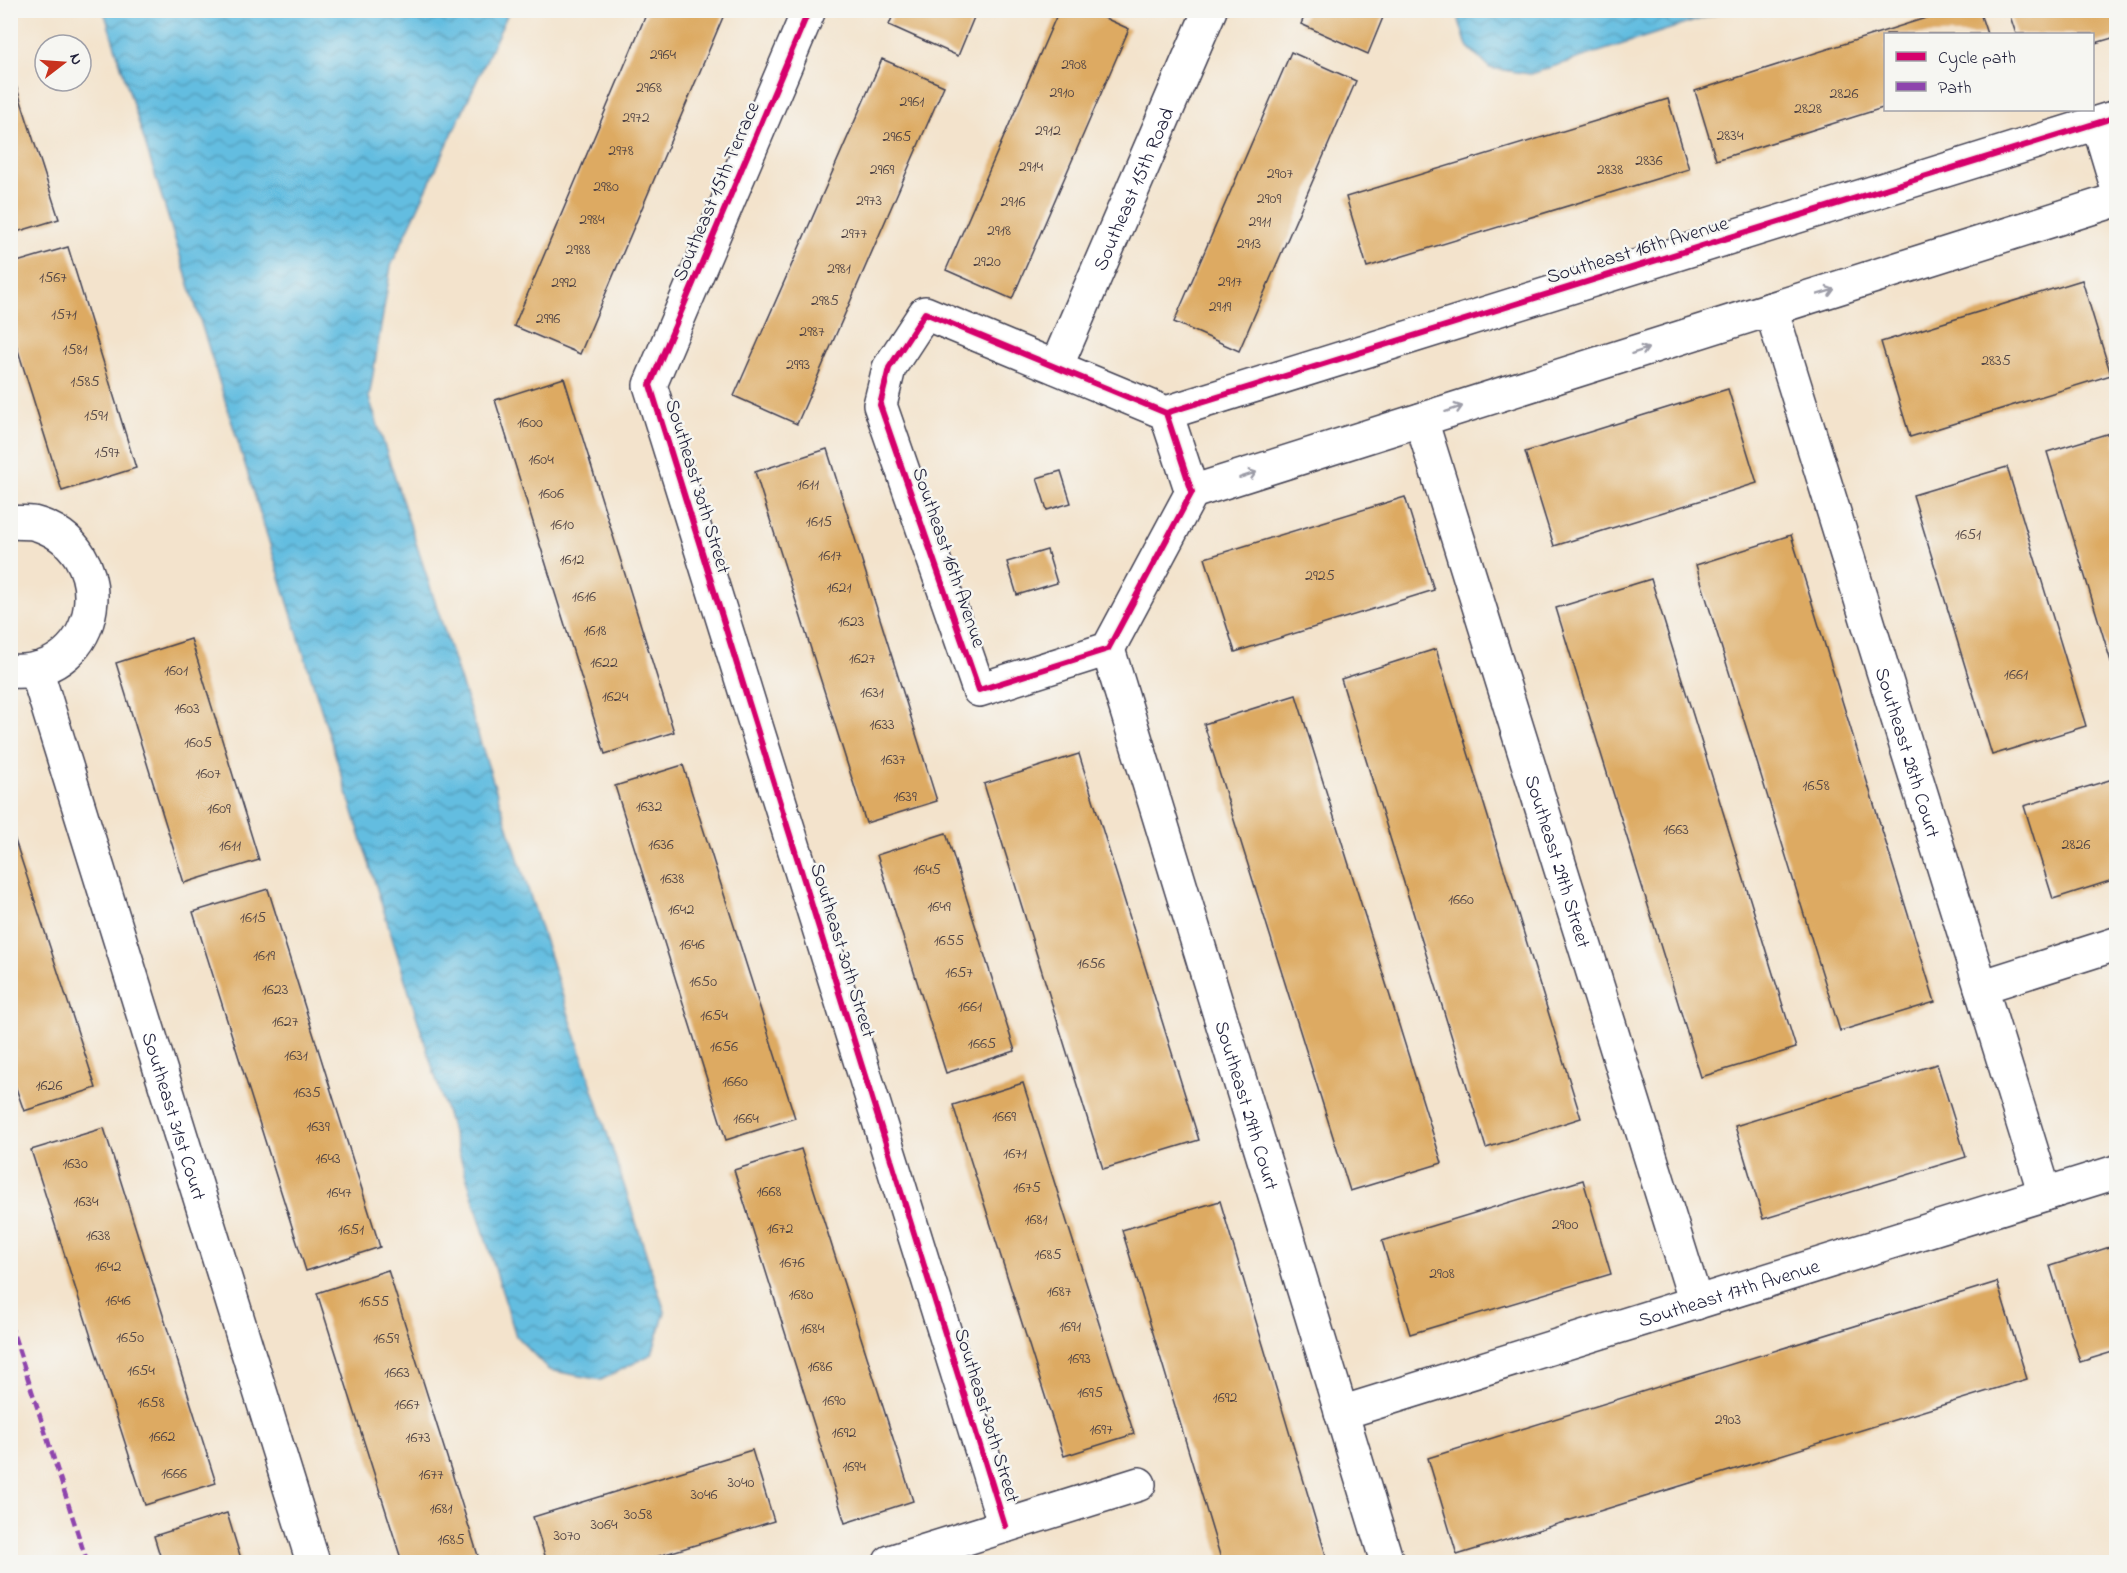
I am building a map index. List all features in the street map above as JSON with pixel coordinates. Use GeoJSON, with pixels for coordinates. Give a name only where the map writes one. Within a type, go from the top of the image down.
{"type":"FeatureCollection","features":[{"type":"Feature","properties":{"kind":"street","name":"Southeast 15th Terrace"},"geometry":{"type":"LineString","coordinates":[[650,385],[809,10]]}},
{"type":"Feature","properties":{"kind":"street","name":"Southeast 15th Road"},"geometry":{"type":"LineString","coordinates":[[1056,367],[1210,10]]}},
{"type":"Feature","properties":{"kind":"street","name":"Southeast 16th Avenue"},"geometry":{"type":"LineString","coordinates":[[1108,649],[979,690],[880,405],[889,368],[925,313],[1167,413],[2107,120]]}},
{"type":"Feature","properties":{"kind":"street"},"geometry":{"type":"LineString","coordinates":[[2107,120],[2116,183]]}},
{"type":"Feature","properties":{"kind":"street"},"geometry":{"type":"LineString","coordinates":[[1108,649],[1192,492],[2116,200]]}},
{"type":"Feature","properties":{"kind":"street","name":"Southeast 28th Court"},"geometry":{"type":"LineString","coordinates":[[1771,309],[2044,1194]]}},
{"type":"Feature","properties":{"kind":"street","name":"Southeast 30th Street"},"geometry":{"type":"LineString","coordinates":[[650,385],[1005,1526]]}},
{"type":"Feature","properties":{"kind":"street"},"geometry":{"type":"LineString","coordinates":[[1167,413],[1192,492]]}},
{"type":"Feature","properties":{"kind":"street","name":"Southeast 29th Street"},"geometry":{"type":"LineString","coordinates":[[1421,420],[1696,1303]]}},
{"type":"Feature","properties":{"kind":"street"},"geometry":{"type":"LineString","coordinates":[[10,522],[32,523],[57,533],[76,550],[88,573],[92,603],[86,628],[71,650],[50,665],[23,670]]}},
{"type":"Feature","properties":{"kind":"street","name":"Southeast 29th Court"},"geometry":{"type":"LineString","coordinates":[[1108,649],[1387,1563]]}},
{"type":"Feature","properties":{"kind":"street","name":"Southeast 31st Court"},"geometry":{"type":"LineString","coordinates":[[23,670],[313,1563]]}},
{"type":"Feature","properties":{"kind":"street"},"geometry":{"type":"LineString","coordinates":[[1981,987],[2116,944]]}},
{"type":"Feature","properties":{"kind":"street","name":"Southeast 17th Avenue"},"geometry":{"type":"LineString","coordinates":[[1341,1413],[2116,1172]]}},
{"type":"Feature","properties":{"kind":"street"},"geometry":{"type":"LineString","coordinates":[[890,1563],[1139,1484]]}},
{"type":"Feature","properties":{"kind":"water"},"geometry":{"type":"Polygon","coordinates":[[[1463,10],[1726,11],[1530,74],[1490,68],[1467,46],[1459,20],[1463,10]]]}},
{"type":"Feature","properties":{"kind":"water"},"geometry":{"type":"Polygon","coordinates":[[[104,11],[509,11],[391,266],[369,398],[665,1312],[652,1354],[601,1380],[549,1370],[516,1336],[104,11]]]}},
{"type":"Feature","properties":{"kind":"building"},"geometry":{"type":"Polygon","coordinates":[[[648,10],[726,10],[580,354],[514,326],[648,10]]]}},
{"type":"Feature","properties":{"kind":"building"},"geometry":{"type":"Polygon","coordinates":[[[895,10],[977,10],[958,56],[889,25],[895,10]]]}},
{"type":"Feature","properties":{"kind":"building"},"geometry":{"type":"Polygon","coordinates":[[[1059,10],[1087,10],[1129,29],[1012,299],[946,270],[1059,10]]]}},
{"type":"Feature","properties":{"kind":"building"},"geometry":{"type":"Polygon","coordinates":[[[1307,10],[1386,10],[1368,54],[1301,24],[1307,10]]]}},
{"type":"Feature","properties":{"kind":"building"},"geometry":{"type":"Polygon","coordinates":[[[1951,10],[1979,10],[1987,33],[1884,33],[1884,108],[1716,160],[1695,91],[1951,10]]]}},
{"type":"Feature","properties":{"kind":"building"},"geometry":{"type":"Polygon","coordinates":[[[2008,10],[2116,10],[2116,37],[2094,43],[2094,33],[2016,33],[2008,10]]]}},
{"type":"Feature","properties":{"kind":"building"},"geometry":{"type":"Polygon","coordinates":[[[1291,52],[1356,81],[1239,351],[1174,322],[1291,52]]]}},
{"type":"Feature","properties":{"kind":"building"},"geometry":{"type":"Polygon","coordinates":[[[882,59],[944,86],[797,424],[734,396],[882,59]]]}},
{"type":"Feature","properties":{"kind":"building"},"geometry":{"type":"Polygon","coordinates":[[[10,67],[59,219],[10,234],[10,67]]]}},
{"type":"Feature","properties":{"kind":"building"},"geometry":{"type":"Polygon","coordinates":[[[1668,99],[1689,169],[1367,267],[1346,197],[1668,99]]]}},
{"type":"Feature","properties":{"kind":"building"},"geometry":{"type":"Polygon","coordinates":[[[68,247],[136,468],[62,491],[10,325],[10,264],[68,247]]]}},
{"type":"Feature","properties":{"kind":"building"},"geometry":{"type":"Polygon","coordinates":[[[2082,280],[2111,375],[1910,437],[1881,342],[2082,280]]]}},
{"type":"Feature","properties":{"kind":"building"},"geometry":{"type":"Polygon","coordinates":[[[564,378],[674,732],[605,754],[495,400],[564,378]]]}},
{"type":"Feature","properties":{"kind":"building"},"geometry":{"type":"Polygon","coordinates":[[[1728,389],[1757,483],[1554,546],[1525,452],[1728,389]]]}},
{"type":"Feature","properties":{"kind":"building"},"geometry":{"type":"Polygon","coordinates":[[[2116,431],[2116,678],[2047,452],[2116,431]]]}},
{"type":"Feature","properties":{"kind":"building"},"geometry":{"type":"Polygon","coordinates":[[[827,449],[937,801],[866,823],[755,472],[827,449]]]}},
{"type":"Feature","properties":{"kind":"building"},"geometry":{"type":"Polygon","coordinates":[[[2007,467],[2086,726],[1992,755],[1913,495],[2007,467]]]}},
{"type":"Feature","properties":{"kind":"building"},"geometry":{"type":"Polygon","coordinates":[[[1061,471],[1071,503],[1047,510],[1037,478],[1061,471]]]}},
{"type":"Feature","properties":{"kind":"building"},"geometry":{"type":"Polygon","coordinates":[[[1405,497],[1434,590],[1235,652],[1205,558],[1405,497]]]}},
{"type":"Feature","properties":{"kind":"building"},"geometry":{"type":"Polygon","coordinates":[[[1791,535],[1935,1002],[1840,1031],[1696,565],[1791,535]]]}},
{"type":"Feature","properties":{"kind":"building"},"geometry":{"type":"Polygon","coordinates":[[[1047,550],[1057,583],[1017,595],[1007,562],[1047,550]]]}},
{"type":"Feature","properties":{"kind":"building"},"geometry":{"type":"Polygon","coordinates":[[[1651,579],[1796,1048],[1701,1077],[1556,608],[1651,579]]]}},
{"type":"Feature","properties":{"kind":"building"},"geometry":{"type":"Polygon","coordinates":[[[191,639],[259,860],[184,883],[116,663],[191,639]]]}},
{"type":"Feature","properties":{"kind":"building"},"geometry":{"type":"Polygon","coordinates":[[[1436,649],[1581,1118],[1486,1148],[1341,679],[1436,649]]]}},
{"type":"Feature","properties":{"kind":"building"},"geometry":{"type":"Polygon","coordinates":[[[1296,695],[1442,1163],[1350,1191],[1204,724],[1296,695]]]}},
{"type":"Feature","properties":{"kind":"building"},"geometry":{"type":"Polygon","coordinates":[[[1079,754],[1199,1140],[1103,1169],[984,784],[1079,754]]]}},
{"type":"Feature","properties":{"kind":"building"},"geometry":{"type":"Polygon","coordinates":[[[683,765],[795,1118],[726,1140],[615,786],[683,765]]]}},
{"type":"Feature","properties":{"kind":"building"},"geometry":{"type":"Polygon","coordinates":[[[2116,778],[2116,879],[2053,899],[2024,806],[2116,778]]]}},
{"type":"Feature","properties":{"kind":"building"},"geometry":{"type":"Polygon","coordinates":[[[11,828],[96,1088],[24,1111],[10,1071],[11,828]]]}},
{"type":"Feature","properties":{"kind":"building"},"geometry":{"type":"Polygon","coordinates":[[[946,833],[1015,1051],[946,1073],[877,855],[946,833]]]}},
{"type":"Feature","properties":{"kind":"building"},"geometry":{"type":"Polygon","coordinates":[[[268,889],[380,1247],[306,1271],[193,912],[268,889]]]}},
{"type":"Feature","properties":{"kind":"building"},"geometry":{"type":"Polygon","coordinates":[[[1937,1064],[1966,1157],[1763,1219],[1735,1126],[1937,1064]]]}},
{"type":"Feature","properties":{"kind":"building"},"geometry":{"type":"Polygon","coordinates":[[[1023,1083],[1134,1434],[1064,1456],[953,1105],[1023,1083]]]}},
{"type":"Feature","properties":{"kind":"building"},"geometry":{"type":"Polygon","coordinates":[[[104,1128],[216,1483],[145,1505],[31,1150],[104,1128]]]}},
{"type":"Feature","properties":{"kind":"building"},"geometry":{"type":"Polygon","coordinates":[[[801,1149],[913,1501],[845,1523],[734,1170],[801,1149]]]}},
{"type":"Feature","properties":{"kind":"building"},"geometry":{"type":"Polygon","coordinates":[[[1583,1180],[1611,1274],[1410,1334],[1382,1241],[1583,1180]]]}},
{"type":"Feature","properties":{"kind":"building"},"geometry":{"type":"Polygon","coordinates":[[[1220,1201],[1328,1562],[1222,1562],[1122,1230],[1220,1201]]]}},
{"type":"Feature","properties":{"kind":"building"},"geometry":{"type":"Polygon","coordinates":[[[2116,1245],[2116,1351],[2080,1362],[2050,1266],[2116,1245]]]}},
{"type":"Feature","properties":{"kind":"building"},"geometry":{"type":"Polygon","coordinates":[[[388,1270],[480,1562],[402,1562],[317,1293],[388,1270]]]}},
{"type":"Feature","properties":{"kind":"building"},"geometry":{"type":"Polygon","coordinates":[[[1997,1282],[2027,1379],[1457,1555],[1428,1458],[1997,1282]]]}},
{"type":"Feature","properties":{"kind":"building"},"geometry":{"type":"Polygon","coordinates":[[[752,1450],[774,1521],[639,1562],[547,1562],[533,1517],[752,1450]]]}},
{"type":"Feature","properties":{"kind":"building"},"geometry":{"type":"Polygon","coordinates":[[[227,1513],[242,1562],[162,1562],[154,1536],[227,1513]]]}},
{"type":"Feature","properties":{"kind":"marked path"},"geometry":{"type":"LineString","coordinates":[[10,1323],[87,1562]]}},
{"type":"Feature","properties":{"kind":"cycle path"},"geometry":{"type":"LineString","coordinates":[[809,10],[650,385],[1005,1526]]}},
{"type":"Feature","properties":{"kind":"cycle path"},"geometry":{"type":"LineString","coordinates":[[1166,413],[1192,492],[1108,649],[979,690],[880,405],[889,368],[925,313],[1166,413],[2116,117]]}}]}
